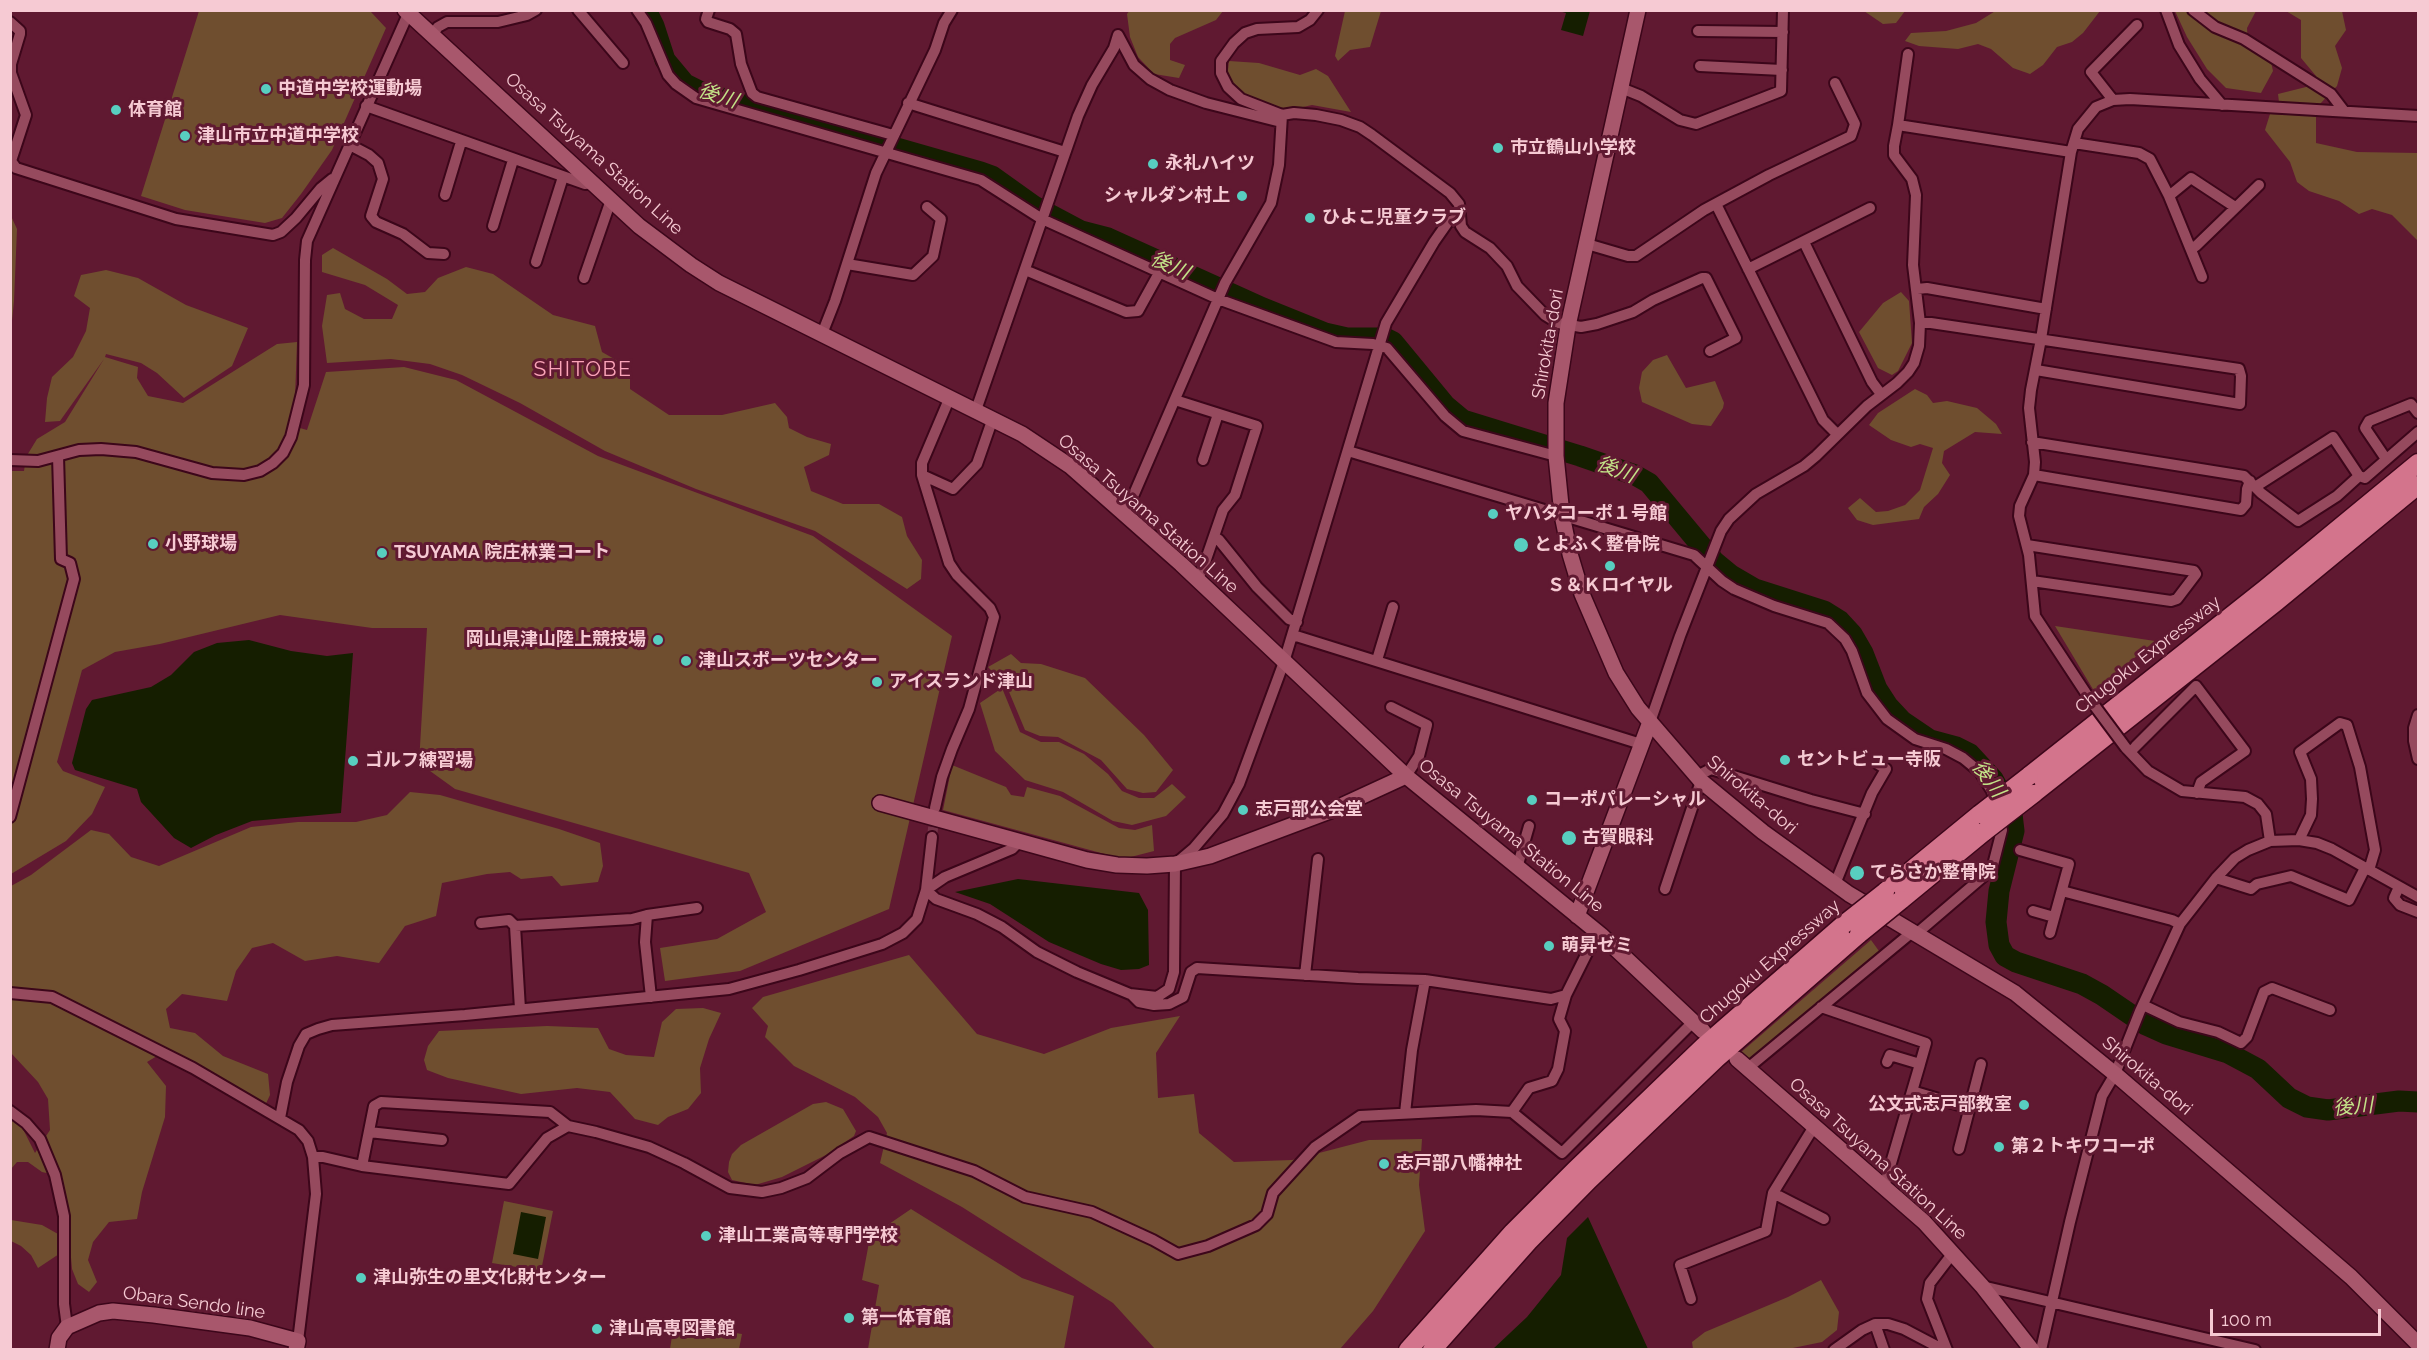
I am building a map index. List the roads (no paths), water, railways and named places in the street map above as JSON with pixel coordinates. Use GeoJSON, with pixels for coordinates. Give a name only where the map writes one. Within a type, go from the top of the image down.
{"type":"FeatureCollection","features":[{"type":"Feature","properties":{"kind":"highway","name":"Chugoku Expressway"},"geometry":{"type":"LineString","coordinates":[[2031,785],[2418,463]]}},
{"type":"Feature","properties":{"kind":"highway","name":"Chugoku Expressway"},"geometry":{"type":"LineString","coordinates":[[1408,1350],[1513,1232],[1623,1122],[1722,1031],[1983,822],[2267,609],[2418,485]]}},
{"type":"Feature","properties":{"kind":"highway","name":"Chugoku Expressway"},"geometry":{"type":"LineString","coordinates":[[1431,1350],[1528,1242],[1589,1179],[1851,929]]}},
{"type":"Feature","properties":{"kind":"street"},"geometry":{"type":"LineString","coordinates":[[432,35],[438,27],[447,22],[498,22],[527,15],[536,10]]}},
{"type":"Feature","properties":{"kind":"street"},"geometry":{"type":"LineString","coordinates":[[578,10],[623,63]]}},
{"type":"Feature","properties":{"kind":"street"},"geometry":{"type":"LineString","coordinates":[[637,10],[646,23],[668,75],[687,93],[702,100],[889,144]]}},
{"type":"Feature","properties":{"kind":"street"},"geometry":{"type":"LineString","coordinates":[[709,10],[706,19],[708,22],[730,29],[735,34],[741,64],[753,93],[758,97],[981,180],[1160,273],[1221,292],[1307,333],[1336,342],[1380,340],[1445,416],[1463,431],[1556,456]]}},
{"type":"Feature","properties":{"kind":"street"},"geometry":{"type":"LineString","coordinates":[[822,334],[847,264],[866,200],[889,144],[952,10]]}},
{"type":"Feature","properties":{"kind":"street"},"geometry":{"type":"LineString","coordinates":[[1281,119],[1241,99],[1228,87],[1221,73],[1221,61],[1233,43],[1245,33],[1257,29],[1298,27],[1310,20],[1318,10]]}},
{"type":"Feature","properties":{"kind":"street","name":"Shirokita-dori"},"geometry":{"type":"LineString","coordinates":[[1638,10],[1568,326],[1558,392],[1556,437],[1562,515],[1582,594],[1616,673],[1650,722],[1699,778],[1763,831],[1835,885],[2014,993],[2115,1074],[2351,1277],[2418,1344]]}},
{"type":"Feature","properties":{"kind":"street"},"geometry":{"type":"LineString","coordinates":[[1621,88],[1641,96],[1680,120],[1696,124],[1781,90],[1783,10]]}},
{"type":"Feature","properties":{"kind":"street"},"geometry":{"type":"LineString","coordinates":[[2166,10],[2179,45],[2200,79],[2222,105]]}},
{"type":"Feature","properties":{"kind":"street"},"geometry":{"type":"LineString","coordinates":[[2193,10],[2215,27],[2244,39],[2331,94],[2344,111]]}},
{"type":"Feature","properties":{"kind":"street"},"geometry":{"type":"LineString","coordinates":[[10,460],[38,461],[79,450],[136,452],[227,475],[244,475],[260,471],[278,458],[291,437],[304,385],[304,260],[307,241],[407,12]]}},
{"type":"Feature","properties":{"kind":"street","name":"Osasa Tsuyama Station Line"},"geometry":{"type":"LineString","coordinates":[[407,12],[639,226],[691,265],[719,283],[993,418],[1070,466],[1196,579],[1406,776],[1601,935],[1698,1026]]}},
{"type":"Feature","properties":{"kind":"street"},"geometry":{"type":"LineString","coordinates":[[10,22],[20,31],[11,64],[11,73],[26,115],[11,161],[16,168],[176,219],[273,235],[289,225],[321,188],[335,177]]}},
{"type":"Feature","properties":{"kind":"street"},"geometry":{"type":"LineString","coordinates":[[2114,100],[2091,72],[2137,25]]}},
{"type":"Feature","properties":{"kind":"street"},"geometry":{"type":"LineString","coordinates":[[1698,31],[1783,32]]}},
{"type":"Feature","properties":{"kind":"street"},"geometry":{"type":"LineString","coordinates":[[976,410],[1065,152],[1085,100],[1114,48],[1118,34],[1134,65],[1150,79],[1170,90],[1206,103],[1281,119],[1294,113],[1316,115],[1360,127],[1450,193],[1459,204],[1465,232],[1490,248],[1507,266],[1517,286],[1545,315],[1568,326],[1589,326],[1633,312],[1653,300],[1706,278],[1736,339],[1710,351]]}},
{"type":"Feature","properties":{"kind":"street"},"geometry":{"type":"LineString","coordinates":[[1577,916],[1714,549],[1729,519],[1756,494],[1804,466],[1908,372],[1914,363],[1919,346],[1920,323],[1913,265],[1916,195],[1912,179],[1894,155],[1908,54]]}},
{"type":"Feature","properties":{"kind":"street"},"geometry":{"type":"LineString","coordinates":[[1700,66],[1782,70]]}},
{"type":"Feature","properties":{"kind":"street"},"geometry":{"type":"LineString","coordinates":[[1587,244],[1628,256],[1636,256],[1716,204],[1769,175],[1851,136],[1855,124],[1835,83]]}},
{"type":"Feature","properties":{"kind":"street"},"geometry":{"type":"LineString","coordinates":[[2270,841],[2266,814],[2259,804],[2245,797],[2182,791],[2163,782],[2148,771],[2128,750],[2091,701],[2036,616],[2032,600],[2027,545],[2019,516],[2020,506],[2034,475],[2035,462],[2029,408],[2072,147],[2078,129],[2096,107],[2114,100],[2418,116]]}},
{"type":"Feature","properties":{"kind":"street"},"geometry":{"type":"LineString","coordinates":[[908,103],[1065,152]]}},
{"type":"Feature","properties":{"kind":"street"},"geometry":{"type":"LineString","coordinates":[[366,106],[563,177],[585,184],[594,183]]}},
{"type":"Feature","properties":{"kind":"street"},"geometry":{"type":"LineString","coordinates":[[1124,513],[1221,292],[1272,203],[1279,165],[1281,119]]}},
{"type":"Feature","properties":{"kind":"street"},"geometry":{"type":"LineString","coordinates":[[1898,124],[2072,147],[2139,153],[2150,159],[2169,196],[2202,277]]}},
{"type":"Feature","properties":{"kind":"street"},"geometry":{"type":"LineString","coordinates":[[445,195],[461,142]]}},
{"type":"Feature","properties":{"kind":"street"},"geometry":{"type":"LineString","coordinates":[[350,145],[369,155],[378,163],[383,179],[371,216],[376,222],[403,234],[428,253],[444,254]]}},
{"type":"Feature","properties":{"kind":"street"},"geometry":{"type":"LineString","coordinates":[[493,226],[513,160]]}},
{"type":"Feature","properties":{"kind":"street"},"geometry":{"type":"LineString","coordinates":[[536,262],[563,177]]}},
{"type":"Feature","properties":{"kind":"street"},"geometry":{"type":"LineString","coordinates":[[2169,196],[2191,178],[2235,207]]}},
{"type":"Feature","properties":{"kind":"street"},"geometry":{"type":"LineString","coordinates":[[2191,249],[2259,185]]}},
{"type":"Feature","properties":{"kind":"street"},"geometry":{"type":"LineString","coordinates":[[584,278],[611,200]]}},
{"type":"Feature","properties":{"kind":"street"},"geometry":{"type":"LineString","coordinates":[[1716,204],[1823,420],[1837,434]]}},
{"type":"Feature","properties":{"kind":"street"},"geometry":{"type":"LineString","coordinates":[[847,264],[913,275],[933,256],[941,219],[927,207]]}},
{"type":"Feature","properties":{"kind":"street"},"geometry":{"type":"LineString","coordinates":[[1748,269],[1870,208]]}},
{"type":"Feature","properties":{"kind":"street"},"geometry":{"type":"LineString","coordinates":[[926,890],[936,899],[977,914],[1002,927],[1037,952],[1130,994],[1157,997],[1169,988],[1174,972],[1175,864],[1194,848],[1223,814],[1239,784],[1293,635],[1380,340],[1434,242],[1448,222],[1460,217]]}},
{"type":"Feature","properties":{"kind":"street"},"geometry":{"type":"LineString","coordinates":[[1804,242],[1872,382],[1881,394]]}},
{"type":"Feature","properties":{"kind":"street"},"geometry":{"type":"LineString","coordinates":[[1025,270],[1126,312],[1138,311],[1160,273]]}},
{"type":"Feature","properties":{"kind":"street"},"geometry":{"type":"LineString","coordinates":[[1917,289],[1927,288],[2046,309]]}},
{"type":"Feature","properties":{"kind":"street"},"geometry":{"type":"LineString","coordinates":[[1920,323],[2239,369],[2240,404],[2036,370]]}},
{"type":"Feature","properties":{"kind":"street"},"geometry":{"type":"LineString","coordinates":[[935,808],[948,758],[969,709],[994,617],[990,608],[957,575],[949,563],[922,475],[921,464],[950,397]]}},
{"type":"Feature","properties":{"kind":"street"},"geometry":{"type":"LineString","coordinates":[[1175,400],[1257,426],[1235,495],[1223,510],[1202,571],[1196,579]]}},
{"type":"Feature","properties":{"kind":"street"},"geometry":{"type":"LineString","coordinates":[[2386,459],[2365,428],[2369,421],[2411,404],[2418,413]]}},
{"type":"Feature","properties":{"kind":"street"},"geometry":{"type":"LineString","coordinates":[[1203,460],[1218,414]]}},
{"type":"Feature","properties":{"kind":"street"},"geometry":{"type":"LineString","coordinates":[[922,475],[953,489],[977,464],[993,418]]}},
{"type":"Feature","properties":{"kind":"street"},"geometry":{"type":"LineString","coordinates":[[2034,475],[2241,510],[2246,504],[2247,489],[2253,484],[2333,438],[2359,476],[2365,478],[2418,432]]}},
{"type":"Feature","properties":{"kind":"street"},"geometry":{"type":"LineString","coordinates":[[2032,442],[2244,476],[2298,521],[2337,496],[2359,476]]}},
{"type":"Feature","properties":{"kind":"street"},"geometry":{"type":"LineString","coordinates":[[1348,451],[1694,555],[1708,565],[1722,582],[1734,590],[1774,606],[1828,622],[1845,639],[1852,651],[1867,693],[1887,719],[1915,739],[1946,749],[1963,758],[1980,772],[1992,792],[2002,830],[1992,869],[1821,1007],[1742,1063]]}},
{"type":"Feature","properties":{"kind":"street"},"geometry":{"type":"LineString","coordinates":[[10,817],[74,579],[70,562],[61,559],[58,456]]}},
{"type":"Feature","properties":{"kind":"street"},"geometry":{"type":"LineString","coordinates":[[1214,537],[1219,540],[1257,587],[1289,619],[1297,622]]}},
{"type":"Feature","properties":{"kind":"street"},"geometry":{"type":"LineString","coordinates":[[2027,545],[2194,571],[2196,574],[2177,599],[2171,601],[2032,581]]}},
{"type":"Feature","properties":{"kind":"street"},"geometry":{"type":"LineString","coordinates":[[1377,660],[1393,606]]}},
{"type":"Feature","properties":{"kind":"street"},"geometry":{"type":"LineString","coordinates":[[1293,635],[1641,744]]}},
{"type":"Feature","properties":{"kind":"street"},"geometry":{"type":"LineString","coordinates":[[2128,750],[2196,686],[2245,751],[2201,782],[2197,793]]}},
{"type":"Feature","properties":{"kind":"street"},"geometry":{"type":"LineString","coordinates":[[880,803],[1087,860],[1117,865],[1175,864],[1210,856],[1319,815],[1384,788],[1406,776],[1419,756],[1427,725],[1391,706]]}},
{"type":"Feature","properties":{"kind":"street"},"geometry":{"type":"LineString","coordinates":[[2418,715],[2414,728],[2414,741],[2418,759]]}},
{"type":"Feature","properties":{"kind":"street"},"geometry":{"type":"LineString","coordinates":[[2216,878],[2251,889],[2258,884],[2291,876],[2349,900],[2375,850],[2360,767],[2347,725],[2340,723],[2300,752],[2311,779],[2312,799],[2311,815],[2299,840]]}},
{"type":"Feature","properties":{"kind":"street"},"geometry":{"type":"LineString","coordinates":[[1835,885],[1872,793],[1886,769],[1878,764]]}},
{"type":"Feature","properties":{"kind":"street"},"geometry":{"type":"LineString","coordinates":[[1665,889],[1699,778],[1711,769],[1865,814]]}},
{"type":"Feature","properties":{"kind":"street"},"geometry":{"type":"LineString","coordinates":[[1517,868],[1529,826]]}},
{"type":"Feature","properties":{"kind":"street"},"geometry":{"type":"LineString","coordinates":[[280,1118],[287,1082],[299,1046],[306,1034],[318,1029],[332,1025],[651,998],[729,989],[882,944],[903,933],[917,920],[926,890],[932,837]]}},
{"type":"Feature","properties":{"kind":"street"},"geometry":{"type":"LineString","coordinates":[[2041,1350],[2102,1096],[2115,1074],[2180,924],[2216,878],[2235,858],[2248,850],[2270,841],[2299,840],[2332,849],[2418,897]]}},
{"type":"Feature","properties":{"kind":"street"},"geometry":{"type":"LineString","coordinates":[[926,890],[945,877],[1012,849],[1020,841]]}},
{"type":"Feature","properties":{"kind":"street"},"geometry":{"type":"LineString","coordinates":[[2020,850],[2069,864],[2050,933]]}},
{"type":"Feature","properties":{"kind":"street"},"geometry":{"type":"LineString","coordinates":[[1305,975],[1318,859]]}},
{"type":"Feature","properties":{"kind":"street"},"geometry":{"type":"LineString","coordinates":[[2399,887],[2394,898],[2400,905],[2418,912]]}},
{"type":"Feature","properties":{"kind":"street"},"geometry":{"type":"LineString","coordinates":[[2062,891],[2162,917],[2180,924]]}},
{"type":"Feature","properties":{"kind":"street"},"geometry":{"type":"LineString","coordinates":[[481,922],[508,920],[515,926],[632,919],[697,908]]}},
{"type":"Feature","properties":{"kind":"street"},"geometry":{"type":"LineString","coordinates":[[2033,911],[2054,917]]}},
{"type":"Feature","properties":{"kind":"street"},"geometry":{"type":"LineString","coordinates":[[647,915],[645,942],[651,998]]}},
{"type":"Feature","properties":{"kind":"street"},"geometry":{"type":"LineString","coordinates":[[515,926],[520,1009]]}},
{"type":"Feature","properties":{"kind":"street"},"geometry":{"type":"LineString","coordinates":[[1512,1113],[1529,1088],[1552,1081],[1558,1069],[1565,1031],[1559,1019],[1566,995],[1587,953],[1601,935]]}},
{"type":"Feature","properties":{"kind":"street"},"geometry":{"type":"LineString","coordinates":[[1130,994],[1139,1002],[1154,1005],[1169,1004],[1183,997],[1191,972],[1197,968],[1425,980],[1551,999],[1566,995]]}},
{"type":"Feature","properties":{"kind":"street"},"geometry":{"type":"LineString","coordinates":[[1405,1113],[1412,1050],[1425,980]]}},
{"type":"Feature","properties":{"kind":"street"},"geometry":{"type":"LineString","coordinates":[[2142,1008],[2179,1023],[2218,1032],[2241,1043],[2247,1037],[2264,992],[2272,988],[2330,1010]]}},
{"type":"Feature","properties":{"kind":"street"},"geometry":{"type":"LineString","coordinates":[[10,993],[52,997],[193,1068],[299,1130],[308,1142],[313,1157],[316,1194],[297,1345]]}},
{"type":"Feature","properties":{"kind":"street"},"geometry":{"type":"LineString","coordinates":[[1821,1007],[1926,1043],[1884,1187]]}},
{"type":"Feature","properties":{"kind":"street"},"geometry":{"type":"LineString","coordinates":[[362,1166],[374,1106],[381,1101],[550,1112],[568,1126],[649,1147],[730,1188],[762,1192],[781,1188],[807,1178],[840,1153],[869,1137],[974,1172],[1025,1197],[1092,1212],[1178,1254],[1208,1246],[1256,1225],[1267,1214],[1273,1193],[1315,1147],[1360,1116],[1476,1110],[1512,1113],[1562,1153],[1698,1026]]}},
{"type":"Feature","properties":{"kind":"street"},"geometry":{"type":"LineString","coordinates":[[1887,1062],[1890,1055],[1920,1064]]}},
{"type":"Feature","properties":{"kind":"street","name":"Osasa Tsuyama Station Line"},"geometry":{"type":"LineString","coordinates":[[1742,1063],[1924,1222],[1982,1286],[2032,1350]]}},
{"type":"Feature","properties":{"kind":"street"},"geometry":{"type":"LineString","coordinates":[[1959,1149],[1981,1064]]}},
{"type":"Feature","properties":{"kind":"street"},"geometry":{"type":"LineString","coordinates":[[1912,1090],[1969,1108]]}},
{"type":"Feature","properties":{"kind":"street"},"geometry":{"type":"LineString","coordinates":[[10,1111],[26,1123],[40,1139],[55,1175],[64,1216],[64,1304],[67,1327],[62,1332],[57,1350]]}},
{"type":"Feature","properties":{"kind":"street"},"geometry":{"type":"LineString","coordinates":[[1690,1299],[1680,1265],[1766,1231],[1773,1193],[1815,1125]]}},
{"type":"Feature","properties":{"kind":"street"},"geometry":{"type":"LineString","coordinates":[[313,1157],[323,1157],[362,1166],[509,1184],[547,1138],[568,1126]]}},
{"type":"Feature","properties":{"kind":"street"},"geometry":{"type":"LineString","coordinates":[[369,1132],[442,1140]]}},
{"type":"Feature","properties":{"kind":"street"},"geometry":{"type":"LineString","coordinates":[[1773,1193],[1824,1219]]}},
{"type":"Feature","properties":{"kind":"street"},"geometry":{"type":"LineString","coordinates":[[1945,1350],[1927,1299],[1930,1283],[1953,1253]]}},
{"type":"Feature","properties":{"kind":"street"},"geometry":{"type":"LineString","coordinates":[[1982,1286],[2255,1350]]}},
{"type":"Feature","properties":{"kind":"street","name":"Obara Sendo line"},"geometry":{"type":"LineString","coordinates":[[67,1327],[99,1313],[113,1311],[154,1314],[250,1328],[297,1345]]}},
{"type":"Feature","properties":{"kind":"street"},"geometry":{"type":"LineString","coordinates":[[1834,1350],[1875,1324],[1888,1324],[1904,1329],[1945,1350]]}},
{"type":"Feature","properties":{"kind":"street"},"geometry":{"type":"LineString","coordinates":[[1875,1324],[1884,1350]]}},
{"type":"Feature","properties":{"kind":"waterway","name":"後川"},"geometry":{"type":"LineString","coordinates":[[646,10],[665,60],[685,84],[701,92],[981,172],[992,176],[1034,206],[1081,231],[1108,238],[1263,308],[1325,333],[1347,338],[1385,338],[1393,342],[1445,405],[1463,420],[1580,456],[1635,475],[1649,483],[1714,561],[1731,575],[1755,589],[1824,611],[1840,621],[1852,634],[1863,653],[1877,689],[1902,721],[1930,740],[1956,747],[1970,754],[1993,779],[2012,814],[2014,831],[1999,891],[1996,922],[1999,945],[2005,956],[2016,962],[2082,984],[2146,1025],[2166,1034],[2228,1053],[2258,1069],[2289,1098],[2307,1107],[2328,1110],[2399,1101],[2418,1102]]}},
{"type":"Feature","properties":{"kind":"tunnel"},"geometry":{"type":"LineString","coordinates":[[932,837],[935,811]]}},
{"type":"Feature","properties":{"kind":"place","name":"中道中学校運動場"},"geometry":{"type":"Point","coordinates":[266,89]}},
{"type":"Feature","properties":{"kind":"place","name":"体育館"},"geometry":{"type":"Point","coordinates":[116,110]}},
{"type":"Feature","properties":{"kind":"place","name":"津山市立中道中学校"},"geometry":{"type":"Point","coordinates":[185,136]}},
{"type":"Feature","properties":{"kind":"place","name":"市立鶴山小学校"},"geometry":{"type":"Point","coordinates":[1498,148]}},
{"type":"Feature","properties":{"kind":"place","name":"永礼ハイツ"},"geometry":{"type":"Point","coordinates":[1153,164]}},
{"type":"Feature","properties":{"kind":"place","name":"シャルダン村上"},"geometry":{"type":"Point","coordinates":[1242,196]}},
{"type":"Feature","properties":{"kind":"place","name":"ひよこ児童クラブ"},"geometry":{"type":"Point","coordinates":[1310,218]}},
{"type":"Feature","properties":{"kind":"place","name":"ヤハタコーポ１号館"},"geometry":{"type":"Point","coordinates":[1493,514]}},
{"type":"Feature","properties":{"kind":"place","name":"小野球場"},"geometry":{"type":"Point","coordinates":[153,544]}},
{"type":"Feature","properties":{"kind":"place","name":"とよふく整骨院"},"geometry":{"type":"Point","coordinates":[1521,545]}},
{"type":"Feature","properties":{"kind":"place","name":"TSUYAMA 院庄林業コート"},"geometry":{"type":"Point","coordinates":[382,553]}},
{"type":"Feature","properties":{"kind":"place","name":"Ｓ＆Ｋロイヤル"},"geometry":{"type":"Point","coordinates":[1610,566]}},
{"type":"Feature","properties":{"kind":"place","name":"岡山県津山陸上競技場"},"geometry":{"type":"Point","coordinates":[658,640]}},
{"type":"Feature","properties":{"kind":"place","name":"津山スポーツセンター"},"geometry":{"type":"Point","coordinates":[686,661]}},
{"type":"Feature","properties":{"kind":"place","name":"アイスランド津山"},"geometry":{"type":"Point","coordinates":[877,682]}},
{"type":"Feature","properties":{"kind":"place","name":"セントビュー寺阪"},"geometry":{"type":"Point","coordinates":[1785,760]}},
{"type":"Feature","properties":{"kind":"place","name":"ゴルフ練習場"},"geometry":{"type":"Point","coordinates":[353,761]}},
{"type":"Feature","properties":{"kind":"place","name":"コーポパレーシャル"},"geometry":{"type":"Point","coordinates":[1532,800]}},
{"type":"Feature","properties":{"kind":"place","name":"志戸部公会堂"},"geometry":{"type":"Point","coordinates":[1243,810]}},
{"type":"Feature","properties":{"kind":"place","name":"古賀眼科"},"geometry":{"type":"Point","coordinates":[1569,838]}},
{"type":"Feature","properties":{"kind":"place","name":"てらさか整骨院"},"geometry":{"type":"Point","coordinates":[1857,873]}},
{"type":"Feature","properties":{"kind":"place","name":"萌昇ゼミ"},"geometry":{"type":"Point","coordinates":[1549,946]}},
{"type":"Feature","properties":{"kind":"place","name":"公文式志戸部教室"},"geometry":{"type":"Point","coordinates":[2024,1105]}},
{"type":"Feature","properties":{"kind":"place","name":"第２トキワコーポ"},"geometry":{"type":"Point","coordinates":[1999,1147]}},
{"type":"Feature","properties":{"kind":"place","name":"志戸部八幡神社"},"geometry":{"type":"Point","coordinates":[1384,1164]}},
{"type":"Feature","properties":{"kind":"place","name":"津山工業高等専門学校"},"geometry":{"type":"Point","coordinates":[706,1236]}},
{"type":"Feature","properties":{"kind":"place","name":"津山弥生の里文化財センター"},"geometry":{"type":"Point","coordinates":[361,1278]}},
{"type":"Feature","properties":{"kind":"place","name":"第一体育館"},"geometry":{"type":"Point","coordinates":[849,1318]}},
{"type":"Feature","properties":{"kind":"place","name":"津山高専図書館"},"geometry":{"type":"Point","coordinates":[597,1329]}},
{"type":"Feature","properties":{"kind":"district","name":"SHITOBE"},"geometry":{"type":"Point","coordinates":[583,370]}}]}
